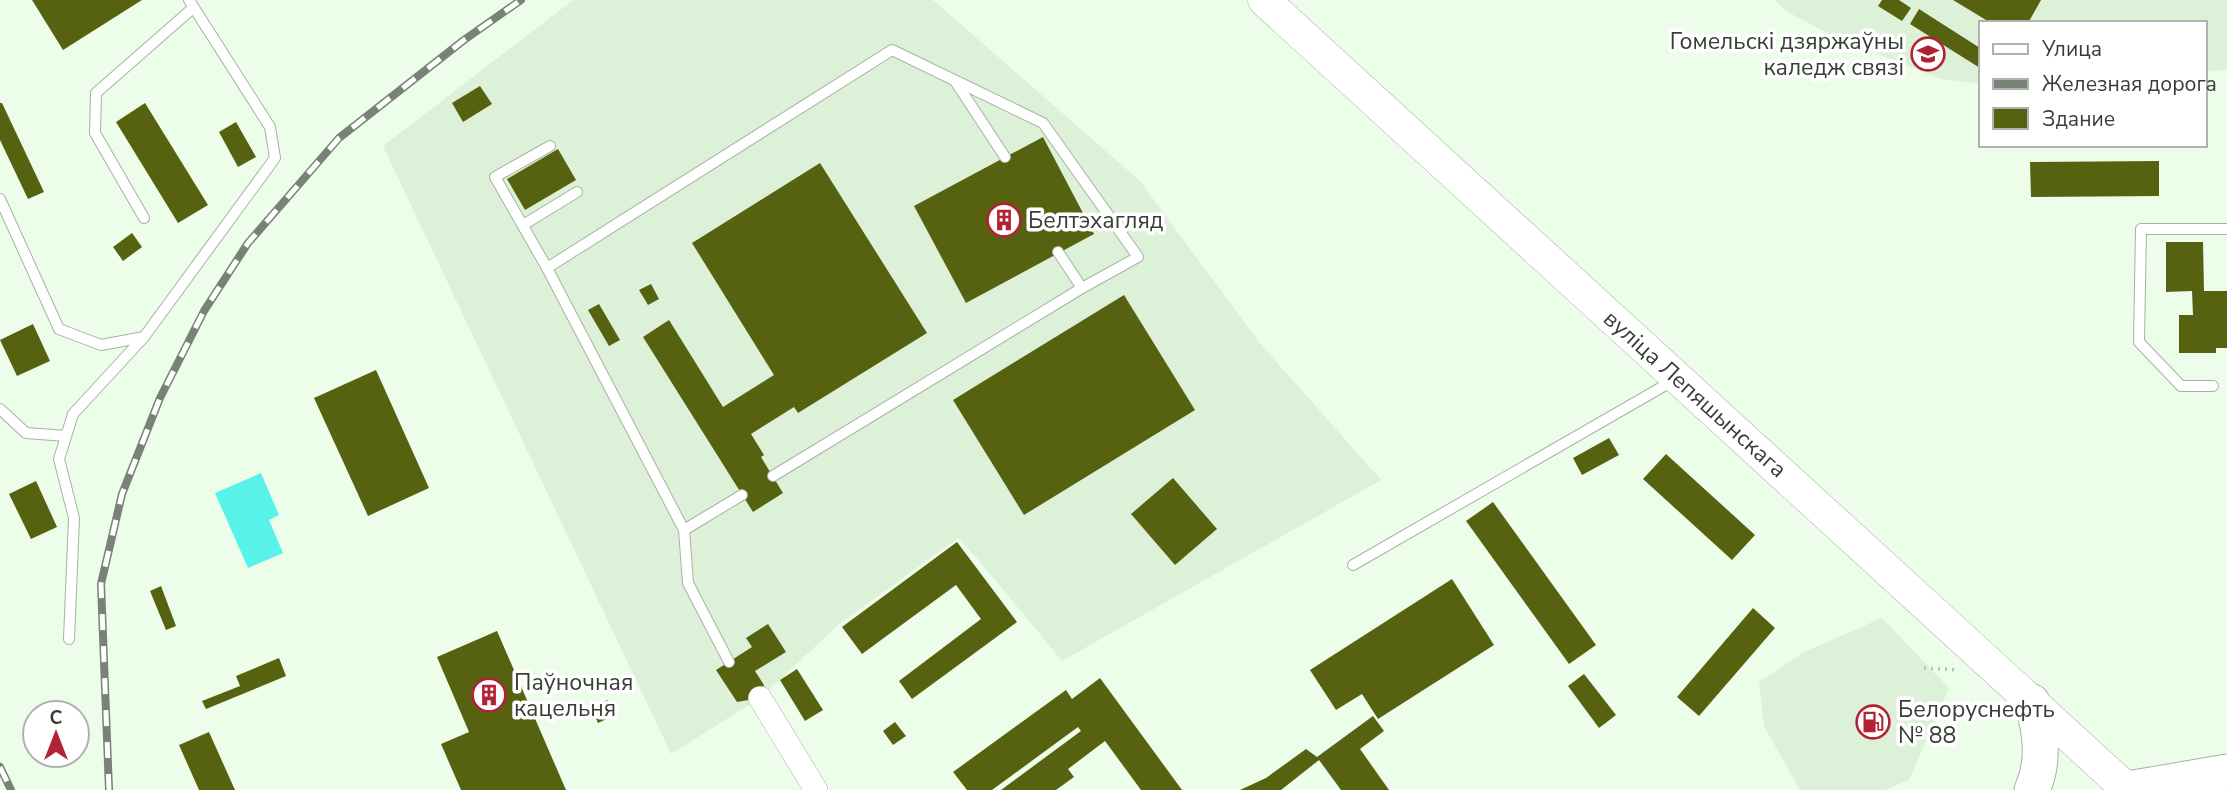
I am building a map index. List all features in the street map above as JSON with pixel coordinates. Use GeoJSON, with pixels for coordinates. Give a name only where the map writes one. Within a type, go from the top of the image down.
{"type":"FeatureCollection","features":[{"type":"Feature","properties":{"kind":"main road","name":"вуліца Лепяшынскага"},"geometry":{"type":"LineString","coordinates":[[1264,0],[2125,790],[2227,772]]}},
{"type":"Feature","properties":{"kind":"main road"},"geometry":{"type":"LineString","coordinates":[[2032,702],[2041,733],[2039,775],[2032,790]]}},
{"type":"Feature","properties":{"kind":"street"},"geometry":{"type":"LineString","coordinates":[[760,698],[816,790]]}},
{"type":"Feature","properties":{"kind":"lane"},"geometry":{"type":"LineString","coordinates":[[69,639],[74,518],[59,459],[73,414],[144,337],[275,158],[270,128],[191,4],[96,93],[95,133],[144,218]]}},
{"type":"Feature","properties":{"kind":"lane"},"geometry":{"type":"LineString","coordinates":[[547,268],[892,50],[1043,122],[1138,257],[1082,288],[773,476]]}},
{"type":"Feature","properties":{"kind":"lane"},"geometry":{"type":"LineString","coordinates":[[955,81],[1005,157]]}},
{"type":"Feature","properties":{"kind":"lane"},"geometry":{"type":"LineString","coordinates":[[550,146],[495,177],[547,268],[684,530],[688,583],[729,662]]}},
{"type":"Feature","properties":{"kind":"lane"},"geometry":{"type":"LineString","coordinates":[[523,225],[577,192]]}},
{"type":"Feature","properties":{"kind":"lane"},"geometry":{"type":"LineString","coordinates":[[0,199],[59,329],[101,345],[144,337]]}},
{"type":"Feature","properties":{"kind":"lane"},"geometry":{"type":"LineString","coordinates":[[2213,386],[2181,386],[2139,342],[2141,229],[2227,229]]}},
{"type":"Feature","properties":{"kind":"lane"},"geometry":{"type":"LineString","coordinates":[[1058,253],[1082,288]]}},
{"type":"Feature","properties":{"kind":"lane"},"geometry":{"type":"LineString","coordinates":[[1353,565],[1678,378]]}},
{"type":"Feature","properties":{"kind":"lane"},"geometry":{"type":"LineString","coordinates":[[0,409],[26,433],[66,436]]}},
{"type":"Feature","properties":{"kind":"lane"},"geometry":{"type":"LineString","coordinates":[[684,530],[742,495]]}},
{"type":"Feature","properties":{"kind":"path"},"geometry":{"type":"LineString","coordinates":[[1924,668],[1957,669],[1967,678]]}},
{"type":"Feature","properties":{"kind":"shaded area"},"geometry":{"type":"Polygon","coordinates":[[[573,0],[933,0],[1140,181],[1258,341],[1381,480],[1062,661],[958,538],[837,626],[760,698],[671,754],[383,146],[573,0]]]}},
{"type":"Feature","properties":{"kind":"shaded area","name":"Гомельскі дзяржаўны каледж связі"},"geometry":{"type":"Polygon","coordinates":[[[1774,0],[2227,0],[2227,69],[2206,72],[2206,21],[1979,21],[1979,84],[1942,79],[1836,38],[1788,12],[1774,0]]]}},
{"type":"Feature","properties":{"kind":"shaded area"},"geometry":{"type":"Polygon","coordinates":[[[1882,618],[1949,688],[1909,780],[1885,790],[1800,790],[1764,726],[1759,682],[1804,652],[1882,618]]]}},
{"type":"Feature","properties":{"kind":"water"},"geometry":{"type":"Polygon","coordinates":[[[261,473],[279,515],[269,520],[283,553],[248,568],[215,493],[261,473]]]}},
{"type":"Feature","properties":{"kind":"building"},"geometry":{"type":"Polygon","coordinates":[[[32,0],[142,0],[63,50],[32,0]]]}},
{"type":"Feature","properties":{"kind":"building"},"geometry":{"type":"Polygon","coordinates":[[[1882,0],[1899,0],[1911,8],[1902,21],[1878,6],[1882,0]]]}},
{"type":"Feature","properties":{"kind":"building"},"geometry":{"type":"Polygon","coordinates":[[[1953,0],[2041,0],[2029,21],[1988,21],[1953,0]]]}},
{"type":"Feature","properties":{"kind":"building"},"geometry":{"type":"Polygon","coordinates":[[[1919,9],[1979,47],[1979,67],[1910,24],[1919,9]]]}},
{"type":"Feature","properties":{"kind":"building"},"geometry":{"type":"Polygon","coordinates":[[[480,86],[492,104],[463,122],[452,103],[480,86]]]}},
{"type":"Feature","properties":{"kind":"building"},"geometry":{"type":"Polygon","coordinates":[[[0,103],[44,192],[28,199],[0,140],[0,103]]]}},
{"type":"Feature","properties":{"kind":"building"},"geometry":{"type":"Polygon","coordinates":[[[145,103],[208,205],[178,223],[116,122],[145,103]]]}},
{"type":"Feature","properties":{"kind":"building"},"geometry":{"type":"Polygon","coordinates":[[[236,122],[256,157],[238,167],[219,132],[236,122]]]}},
{"type":"Feature","properties":{"kind":"building","name":"Белтэхагляд"},"geometry":{"type":"Polygon","coordinates":[[[1043,137],[1094,234],[966,303],[914,206],[1043,137]]]}},
{"type":"Feature","properties":{"kind":"building"},"geometry":{"type":"Polygon","coordinates":[[[558,149],[576,180],[525,210],[507,179],[558,149]]]}},
{"type":"Feature","properties":{"kind":"building"},"geometry":{"type":"Polygon","coordinates":[[[2159,161],[2159,196],[2031,197],[2030,162],[2159,161]]]}},
{"type":"Feature","properties":{"kind":"building"},"geometry":{"type":"Polygon","coordinates":[[[820,163],[927,333],[798,413],[794,407],[751,434],[764,455],[761,457],[783,493],[753,512],[643,337],[669,320],[723,407],[774,375],[692,243],[820,163]]]}},
{"type":"Feature","properties":{"kind":"building"},"geometry":{"type":"Polygon","coordinates":[[[132,233],[142,247],[123,261],[113,247],[132,233]]]}},
{"type":"Feature","properties":{"kind":"building"},"geometry":{"type":"Polygon","coordinates":[[[2166,242],[2203,242],[2204,291],[2227,291],[2227,348],[2216,348],[2216,353],[2179,353],[2179,315],[2193,315],[2192,291],[2166,292],[2166,242]]]}},
{"type":"Feature","properties":{"kind":"building"},"geometry":{"type":"Polygon","coordinates":[[[651,284],[659,299],[648,305],[639,290],[651,284]]]}},
{"type":"Feature","properties":{"kind":"building"},"geometry":{"type":"Polygon","coordinates":[[[1124,295],[1195,410],[1024,515],[953,400],[1124,295]]]}},
{"type":"Feature","properties":{"kind":"building"},"geometry":{"type":"Polygon","coordinates":[[[599,304],[620,340],[609,346],[588,310],[599,304]]]}},
{"type":"Feature","properties":{"kind":"building"},"geometry":{"type":"Polygon","coordinates":[[[33,324],[50,361],[17,376],[0,340],[33,324]]]}},
{"type":"Feature","properties":{"kind":"building"},"geometry":{"type":"Polygon","coordinates":[[[376,370],[429,488],[368,516],[314,398],[376,370]]]}},
{"type":"Feature","properties":{"kind":"building"},"geometry":{"type":"Polygon","coordinates":[[[1609,438],[1619,455],[1582,475],[1573,458],[1609,438]]]}},
{"type":"Feature","properties":{"kind":"building"},"geometry":{"type":"Polygon","coordinates":[[[1666,454],[1755,535],[1732,560],[1643,479],[1666,454]]]}},
{"type":"Feature","properties":{"kind":"building"},"geometry":{"type":"Polygon","coordinates":[[[1173,478],[1217,529],[1175,565],[1131,514],[1173,478]]]}},
{"type":"Feature","properties":{"kind":"building"},"geometry":{"type":"Polygon","coordinates":[[[36,481],[57,527],[31,539],[9,494],[36,481]]]}},
{"type":"Feature","properties":{"kind":"building"},"geometry":{"type":"Polygon","coordinates":[[[1493,502],[1596,645],[1569,664],[1466,521],[1493,502]]]}},
{"type":"Feature","properties":{"kind":"building"},"geometry":{"type":"Polygon","coordinates":[[[957,542],[1017,622],[912,699],[899,681],[981,619],[956,585],[862,654],[842,627],[957,542]]]}},
{"type":"Feature","properties":{"kind":"building"},"geometry":{"type":"Polygon","coordinates":[[[1452,579],[1494,645],[1378,719],[1362,694],[1336,710],[1310,670],[1452,579]]]}},
{"type":"Feature","properties":{"kind":"building"},"geometry":{"type":"Polygon","coordinates":[[[161,586],[176,626],[166,630],[150,591],[161,586]]]}},
{"type":"Feature","properties":{"kind":"building"},"geometry":{"type":"Polygon","coordinates":[[[1753,608],[1775,628],[1699,716],[1677,697],[1753,608]]]}},
{"type":"Feature","properties":{"kind":"building"},"geometry":{"type":"Polygon","coordinates":[[[768,624],[786,652],[755,671],[764,685],[760,698],[737,702],[716,670],[752,647],[746,638],[768,624]]]}},
{"type":"Feature","properties":{"kind":"building","name":"Паўночная кацельня"},"geometry":{"type":"Polygon","coordinates":[[[497,631],[566,790],[461,790],[441,744],[469,732],[437,657],[497,631]]]}},
{"type":"Feature","properties":{"kind":"building"},"geometry":{"type":"Polygon","coordinates":[[[279,658],[286,676],[206,709],[202,701],[240,686],[236,676],[279,658]]]}},
{"type":"Feature","properties":{"kind":"building"},"geometry":{"type":"Polygon","coordinates":[[[797,669],[823,710],[805,721],[780,680],[797,669]]]}},
{"type":"Feature","properties":{"kind":"building"},"geometry":{"type":"Polygon","coordinates":[[[1584,674],[1616,715],[1599,728],[1568,686],[1584,674]]]}},
{"type":"Feature","properties":{"kind":"building"},"geometry":{"type":"Polygon","coordinates":[[[1100,678],[1182,790],[1141,790],[1105,741],[1068,769],[1074,777],[1056,790],[1001,790],[1081,731],[1078,727],[992,790],[967,790],[953,772],[1066,690],[1072,699],[1100,678]]]}},
{"type":"Feature","properties":{"kind":"building"},"geometry":{"type":"Polygon","coordinates":[[[608,700],[615,715],[598,723],[591,707],[608,700]]]}},
{"type":"Feature","properties":{"kind":"building"},"geometry":{"type":"Polygon","coordinates":[[[1373,716],[1384,731],[1360,749],[1389,790],[1341,790],[1319,760],[1281,790],[1240,790],[1266,778],[1306,749],[1317,757],[1373,716]]]}},
{"type":"Feature","properties":{"kind":"building"},"geometry":{"type":"Polygon","coordinates":[[[895,722],[906,736],[893,745],[883,731],[895,722]]]}},
{"type":"Feature","properties":{"kind":"building"},"geometry":{"type":"Polygon","coordinates":[[[209,732],[235,790],[199,790],[179,745],[209,732]]]}},
{"type":"Feature","properties":{"kind":"railway"},"geometry":{"type":"LineString","coordinates":[[109,790],[101,584],[122,494],[160,398],[204,311],[248,243],[339,138],[464,40],[521,0]]}},
{"type":"Feature","properties":{"kind":"railway"},"geometry":{"type":"LineString","coordinates":[[0,767],[11,790]]}},
{"type":"Feature","properties":{"kind":"place","name":"Гомельскі дзяржаўны каледж связі"},"geometry":{"type":"Point","coordinates":[1928,54]}},
{"type":"Feature","properties":{"kind":"place","name":"Белтэхагляд"},"geometry":{"type":"Point","coordinates":[1004,220]}},
{"type":"Feature","properties":{"kind":"place","name":"Паўночная кацельня"},"geometry":{"type":"Point","coordinates":[489,695]}},
{"type":"Feature","properties":{"kind":"place","name":"Белоруснефть № 88"},"geometry":{"type":"Point","coordinates":[1873,722]}}]}
